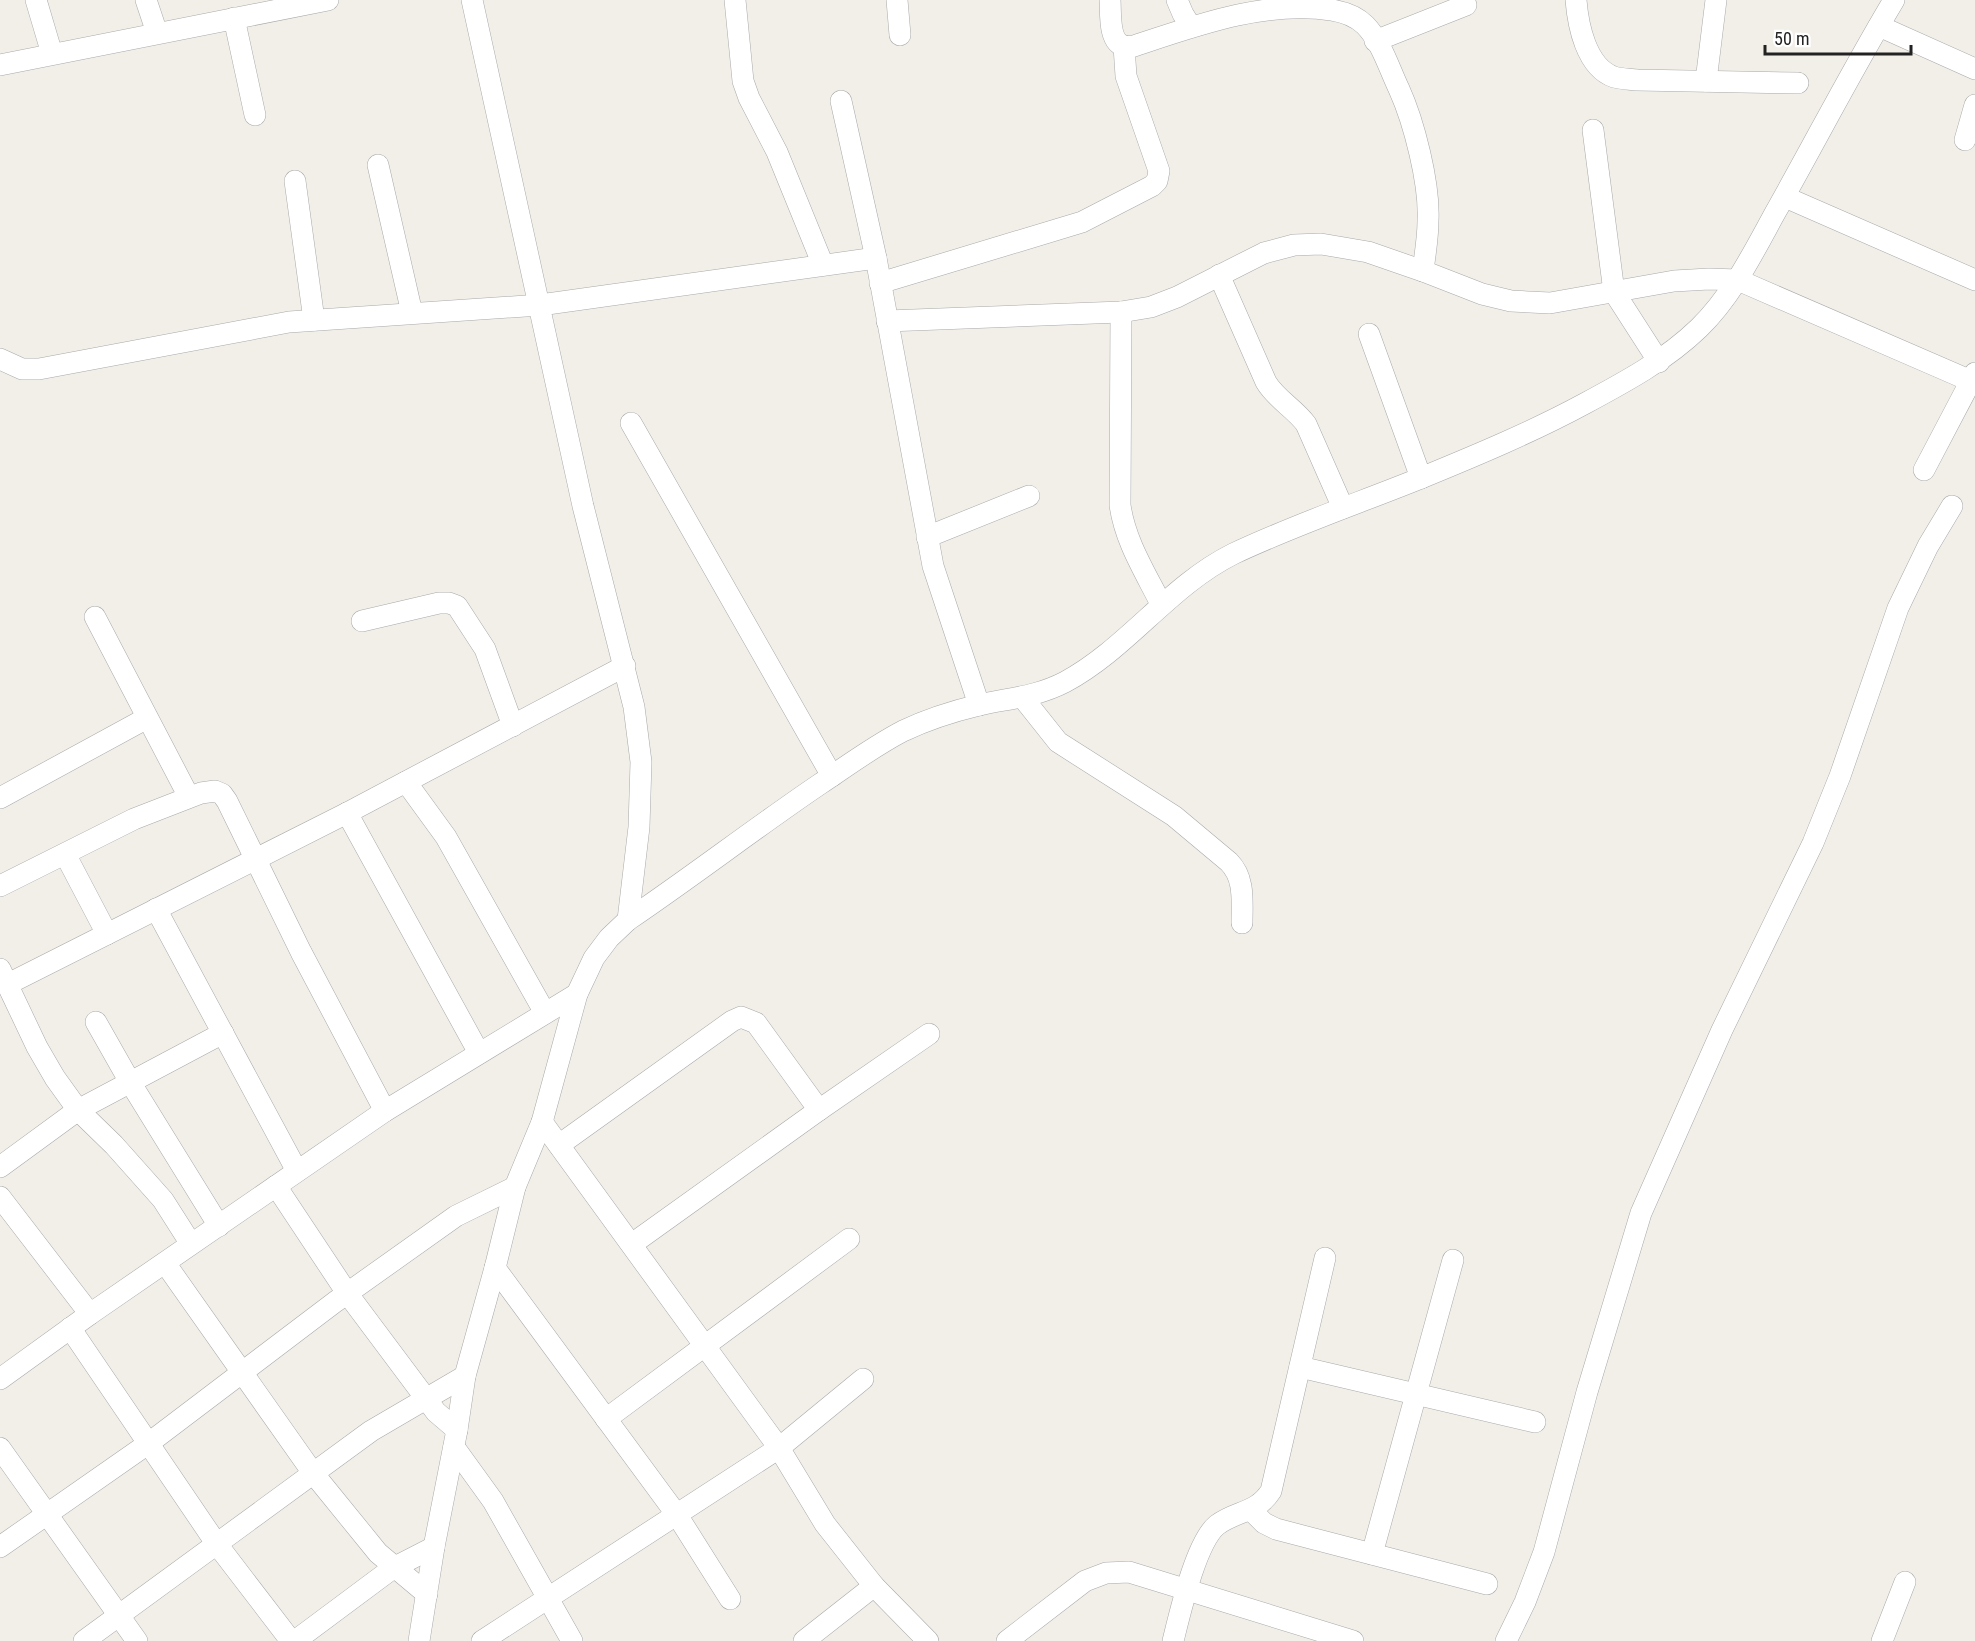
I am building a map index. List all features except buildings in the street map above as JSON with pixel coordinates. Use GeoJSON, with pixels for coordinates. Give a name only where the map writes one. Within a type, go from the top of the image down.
{"type":"FeatureCollection","features":[{"type":"Feature","properties":{"kind":"street"},"geometry":{"type":"LineString","coordinates":[[36,0],[52,54]]}},
{"type":"Feature","properties":{"kind":"street"},"geometry":{"type":"LineString","coordinates":[[147,0],[157,33]]}},
{"type":"Feature","properties":{"kind":"street"},"geometry":{"type":"LineString","coordinates":[[0,65],[327,0]]}},
{"type":"Feature","properties":{"kind":"street"},"geometry":{"type":"LineString","coordinates":[[472,0],[583,506],[634,708],[641,762],[639,826],[628,920]]}},
{"type":"Feature","properties":{"kind":"street"},"geometry":{"type":"LineString","coordinates":[[735,0],[743,81],[749,98],[777,152],[823,265]]}},
{"type":"Feature","properties":{"kind":"street"},"geometry":{"type":"LineString","coordinates":[[897,0],[900,36]]}},
{"type":"Feature","properties":{"kind":"street"},"geometry":{"type":"LineString","coordinates":[[1110,0],[1112,27],[1118,43],[1124,46],[1134,46],[1256,5],[1319,7],[1340,11],[1366,26],[1403,97],[1414,133],[1427,194],[1429,220],[1423,271]]}},
{"type":"Feature","properties":{"kind":"street"},"geometry":{"type":"LineString","coordinates":[[1177,0],[1191,27]]}},
{"type":"Feature","properties":{"kind":"street"},"geometry":{"type":"LineString","coordinates":[[1576,0],[1582,38],[1592,57],[1604,71],[1613,77],[1637,80],[1798,83]]}},
{"type":"Feature","properties":{"kind":"street"},"geometry":{"type":"LineString","coordinates":[[1706,81],[1716,0]]}},
{"type":"Feature","properties":{"kind":"street"},"geometry":{"type":"LineString","coordinates":[[419,1641],[465,1376],[515,1187],[542,1122],[577,994],[594,958],[609,938],[628,920],[764,822],[901,732],[924,722],[979,705],[1023,698],[1050,689],[1100,658],[1202,571],[1226,558],[1548,423],[1659,362],[1700,327],[1738,280],[1894,0]]}},
{"type":"Feature","properties":{"kind":"street"},"geometry":{"type":"LineString","coordinates":[[1375,41],[1466,5]]}},
{"type":"Feature","properties":{"kind":"street"},"geometry":{"type":"LineString","coordinates":[[234,18],[255,115]]}},
{"type":"Feature","properties":{"kind":"street"},"geometry":{"type":"LineString","coordinates":[[1879,26],[1975,69]]}},
{"type":"Feature","properties":{"kind":"street"},"geometry":{"type":"LineString","coordinates":[[880,283],[1082,222],[1152,186],[1157,181],[1159,171],[1126,76],[1124,46]]}},
{"type":"Feature","properties":{"kind":"street"},"geometry":{"type":"LineString","coordinates":[[841,101],[876,258],[933,566],[979,705]]}},
{"type":"Feature","properties":{"kind":"street"},"geometry":{"type":"LineString","coordinates":[[1965,140],[1975,105]]}},
{"type":"Feature","properties":{"kind":"street"},"geometry":{"type":"LineString","coordinates":[[1593,130],[1614,292],[1659,362]]}},
{"type":"Feature","properties":{"kind":"street"},"geometry":{"type":"LineString","coordinates":[[378,165],[412,313]]}},
{"type":"Feature","properties":{"kind":"street"},"geometry":{"type":"LineString","coordinates":[[295,181],[314,320]]}},
{"type":"Feature","properties":{"kind":"street"},"geometry":{"type":"LineString","coordinates":[[1785,197],[1975,280]]}},
{"type":"Feature","properties":{"kind":"street"},"geometry":{"type":"LineString","coordinates":[[887,321],[1121,312],[1150,307],[1264,253],[1294,245],[1322,244],[1368,252],[1482,294],[1511,301],[1550,303],[1674,281],[1738,280],[1973,377],[1924,470]]}},
{"type":"Feature","properties":{"kind":"street"},"geometry":{"type":"LineString","coordinates":[[0,359],[22,369],[39,369],[289,322],[540,305],[876,258]]}},
{"type":"Feature","properties":{"kind":"street"},"geometry":{"type":"LineString","coordinates":[[1220,275],[1266,382],[1272,393],[1298,413],[1306,424],[1343,508]]}},
{"type":"Feature","properties":{"kind":"street"},"geometry":{"type":"LineString","coordinates":[[1121,312],[1120,505],[1123,525],[1129,541],[1161,604]]}},
{"type":"Feature","properties":{"kind":"street"},"geometry":{"type":"LineString","coordinates":[[1369,334],[1421,478]]}},
{"type":"Feature","properties":{"kind":"street"},"geometry":{"type":"LineString","coordinates":[[631,423],[832,776]]}},
{"type":"Feature","properties":{"kind":"street"},"geometry":{"type":"LineString","coordinates":[[927,537],[1029,496]]}},
{"type":"Feature","properties":{"kind":"street"},"geometry":{"type":"LineString","coordinates":[[1506,1641],[1525,1602],[1544,1552],[1587,1392],[1641,1213],[1722,1030],[1813,843],[1840,776],[1898,608],[1928,546],[1952,506]]}},
{"type":"Feature","properties":{"kind":"street"},"geometry":{"type":"LineString","coordinates":[[362,621],[439,603],[458,606],[485,649],[513,726]]}},
{"type":"Feature","properties":{"kind":"street"},"geometry":{"type":"LineString","coordinates":[[95,617],[189,797]]}},
{"type":"Feature","properties":{"kind":"street"},"geometry":{"type":"LineString","coordinates":[[191,1244],[152,1186],[78,1110],[37,1047],[4,976],[107,934],[347,813],[625,666]]}},
{"type":"Feature","properties":{"kind":"street"},"geometry":{"type":"LineString","coordinates":[[1023,698],[1058,742],[1174,816],[1236,869],[1239,877],[1242,923]]}},
{"type":"Feature","properties":{"kind":"street"},"geometry":{"type":"LineString","coordinates":[[0,798],[147,718]]}},
{"type":"Feature","properties":{"kind":"street"},"geometry":{"type":"LineString","coordinates":[[406,782],[446,837],[546,1013]]}},
{"type":"Feature","properties":{"kind":"street"},"geometry":{"type":"LineString","coordinates":[[0,886],[134,819],[201,793],[215,791],[222,794],[301,952],[385,1111]]}},
{"type":"Feature","properties":{"kind":"street"},"geometry":{"type":"LineString","coordinates":[[347,813],[479,1053]]}},
{"type":"Feature","properties":{"kind":"street"},"geometry":{"type":"LineString","coordinates":[[65,854],[107,934]]}},
{"type":"Feature","properties":{"kind":"street"},"geometry":{"type":"LineString","coordinates":[[156,909],[297,1171]]}},
{"type":"Feature","properties":{"kind":"street"},"geometry":{"type":"LineString","coordinates":[[0,1379],[69,1328],[385,1111],[577,994]]}},
{"type":"Feature","properties":{"kind":"street"},"geometry":{"type":"LineString","coordinates":[[559,1145],[732,1021],[741,1017],[756,1023],[819,1110]]}},
{"type":"Feature","properties":{"kind":"street"},"geometry":{"type":"LineString","coordinates":[[96,1022],[130,1082],[219,1226]]}},
{"type":"Feature","properties":{"kind":"street"},"geometry":{"type":"LineString","coordinates":[[0,1167],[78,1110],[223,1033]]}},
{"type":"Feature","properties":{"kind":"street"},"geometry":{"type":"LineString","coordinates":[[632,1244],[929,1034]]}},
{"type":"Feature","properties":{"kind":"street"},"geometry":{"type":"LineString","coordinates":[[542,1122],[779,1449],[825,1524],[874,1586],[928,1641]]}},
{"type":"Feature","properties":{"kind":"street"},"geometry":{"type":"LineString","coordinates":[[276,1186],[347,1293],[456,1438],[572,1641]]}},
{"type":"Feature","properties":{"kind":"street"},"geometry":{"type":"LineString","coordinates":[[0,1547],[149,1443],[347,1293],[456,1216],[515,1187]]}},
{"type":"Feature","properties":{"kind":"street"},"geometry":{"type":"LineString","coordinates":[[0,1197],[90,1314]]}},
{"type":"Feature","properties":{"kind":"street"},"geometry":{"type":"LineString","coordinates":[[606,1419],[849,1239]]}},
{"type":"Feature","properties":{"kind":"street"},"geometry":{"type":"LineString","coordinates":[[1173,1641],[1196,1593],[1206,1537],[1214,1527],[1226,1519],[1260,1505],[1271,1491],[1324,1258]]}},
{"type":"Feature","properties":{"kind":"street"},"geometry":{"type":"LineString","coordinates":[[1372,1554],[1453,1260]]}},
{"type":"Feature","properties":{"kind":"street"},"geometry":{"type":"LineString","coordinates":[[165,1263],[313,1473],[378,1553],[393,1568],[427,1594]]}},
{"type":"Feature","properties":{"kind":"street"},"geometry":{"type":"LineString","coordinates":[[495,1268],[677,1515],[730,1599]]}},
{"type":"Feature","properties":{"kind":"street"},"geometry":{"type":"LineString","coordinates":[[69,1328],[216,1542],[293,1641],[393,1568],[434,1547]]}},
{"type":"Feature","properties":{"kind":"street"},"geometry":{"type":"LineString","coordinates":[[1300,1367],[1535,1422]]}},
{"type":"Feature","properties":{"kind":"street"},"geometry":{"type":"LineString","coordinates":[[84,1641],[216,1542],[371,1431],[465,1376]]}},
{"type":"Feature","properties":{"kind":"street"},"geometry":{"type":"LineString","coordinates":[[482,1641],[779,1449],[863,1378]]}},
{"type":"Feature","properties":{"kind":"street"},"geometry":{"type":"LineString","coordinates":[[0,1449],[137,1641]]}},
{"type":"Feature","properties":{"kind":"street"},"geometry":{"type":"LineString","coordinates":[[1251,1510],[1264,1523],[1276,1529],[1487,1584]]}},
{"type":"Feature","properties":{"kind":"street"},"geometry":{"type":"LineString","coordinates":[[1007,1641],[1085,1581],[1106,1573],[1129,1572],[1353,1641]]}},
{"type":"Feature","properties":{"kind":"street"},"geometry":{"type":"LineString","coordinates":[[1882,1641],[1905,1582]]}},
{"type":"Feature","properties":{"kind":"street"},"geometry":{"type":"LineString","coordinates":[[804,1641],[874,1586]]}}]}
